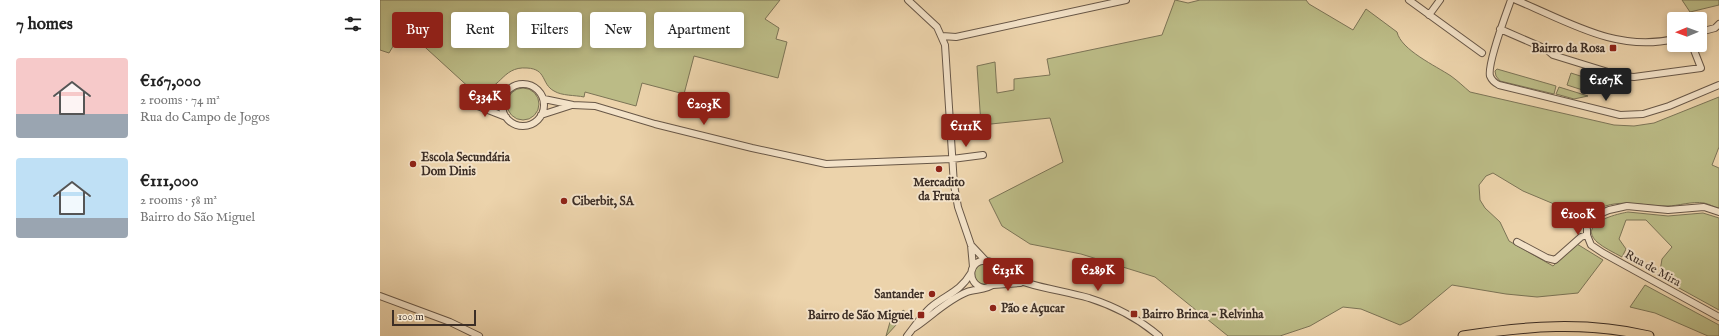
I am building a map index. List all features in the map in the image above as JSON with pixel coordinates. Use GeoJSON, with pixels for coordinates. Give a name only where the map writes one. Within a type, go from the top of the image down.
{"type":"FeatureCollection","features":[{"type":"Feature","properties":{"kind":"highway"},"geometry":{"type":"LineString","coordinates":[[1463,336],[1527,327],[1574,326],[1624,330],[1649,336]]}},
{"type":"Feature","properties":{"kind":"street"},"geometry":{"type":"LineString","coordinates":[[908,0],[928,18],[942,36],[945,45],[952,159],[958,207],[971,245],[971,277],[975,284],[983,288]]}},
{"type":"Feature","properties":{"kind":"street"},"geometry":{"type":"LineString","coordinates":[[942,36],[956,36],[1126,0]]}},
{"type":"Feature","properties":{"kind":"street"},"geometry":{"type":"LineString","coordinates":[[1409,0],[1482,53]]}},
{"type":"Feature","properties":{"kind":"street"},"geometry":{"type":"LineString","coordinates":[[1430,15],[1440,0]]}},
{"type":"Feature","properties":{"kind":"street"},"geometry":{"type":"LineString","coordinates":[[1511,0],[1500,29],[1490,75],[1493,82],[1499,85],[1620,115],[1643,114],[1664,108],[1684,101],[1719,85]]}},
{"type":"Feature","properties":{"kind":"street"},"geometry":{"type":"LineString","coordinates":[[1516,0],[1590,32],[1613,40],[1646,43],[1667,40]]}},
{"type":"Feature","properties":{"kind":"street"},"geometry":{"type":"LineString","coordinates":[[1707,30],[1718,27]]}},
{"type":"Feature","properties":{"kind":"street"},"geometry":{"type":"LineString","coordinates":[[1500,29],[1546,49],[1553,55],[1621,76],[1634,77],[1701,68],[1695,52]]}},
{"type":"Feature","properties":{"kind":"street"},"geometry":{"type":"LineString","coordinates":[[945,45],[956,36]]}},
{"type":"Feature","properties":{"kind":"street"},"geometry":{"type":"LineString","coordinates":[[542,116],[544,99],[537,88],[526,83],[514,85],[504,94],[470,103],[506,118],[516,125],[524,126],[536,122],[542,116],[573,105]]}},
{"type":"Feature","properties":{"kind":"street"},"geometry":{"type":"LineString","coordinates":[[504,94],[502,106],[506,118]]}},
{"type":"Feature","properties":{"kind":"street"},"geometry":{"type":"LineString","coordinates":[[544,99],[573,105],[595,106],[663,126],[752,148],[826,164],[952,159],[983,155]]}},
{"type":"Feature","properties":{"kind":"street"},"geometry":{"type":"LineString","coordinates":[[1517,242],[1547,258],[1555,260],[1581,237],[1587,235],[1587,227],[1597,215],[1609,210],[1627,206],[1668,210],[1704,207],[1719,212]]}},
{"type":"Feature","properties":{"kind":"street","name":"Rua de Mira"},"geometry":{"type":"LineString","coordinates":[[1587,235],[1591,245],[1603,253],[1719,316]]}},
{"type":"Feature","properties":{"kind":"street"},"geometry":{"type":"LineString","coordinates":[[971,245],[986,261],[994,264],[998,270],[1022,283],[1088,298],[1109,306],[1132,317],[1159,336]]}},
{"type":"Feature","properties":{"kind":"street"},"geometry":{"type":"LineString","coordinates":[[907,336],[920,318],[932,306],[961,287],[978,262],[986,261]]}},
{"type":"Feature","properties":{"kind":"street"},"geometry":{"type":"LineString","coordinates":[[993,285],[998,278],[998,270]]}},
{"type":"Feature","properties":{"kind":"street"},"geometry":{"type":"LineString","coordinates":[[914,328],[954,298],[993,285],[1022,283]]}},
{"type":"Feature","properties":{"kind":"street"},"geometry":{"type":"LineString","coordinates":[[380,296],[450,322],[479,336]]}},
{"type":"Feature","properties":{"kind":"green space"},"geometry":{"type":"Polygon","coordinates":[[[380,0],[780,0],[765,19],[779,28],[776,39],[787,42],[778,78],[694,56],[684,94],[642,83],[636,106],[585,92],[584,97],[557,93],[547,85],[538,71],[527,68],[518,68],[511,71],[496,84],[483,91],[473,91],[426,48],[443,48],[443,12],[392,12],[392,48],[389,53],[380,50],[380,0]]]}},
{"type":"Feature","properties":{"kind":"green space"},"geometry":{"type":"Polygon","coordinates":[[[1175,0],[1188,3],[1200,0],[1306,0],[1309,4],[1353,30],[1366,9],[1397,32],[1400,39],[1412,51],[1451,76],[1470,92],[1614,125],[1634,126],[1654,123],[1719,97],[1719,147],[1712,165],[1719,168],[1719,208],[1706,203],[1656,206],[1625,203],[1605,206],[1595,210],[1585,217],[1523,191],[1493,173],[1486,176],[1479,185],[1480,200],[1485,208],[1500,222],[1509,241],[1553,266],[1577,244],[1603,260],[1578,293],[1537,297],[1506,294],[1452,285],[1410,320],[1400,325],[1361,309],[1343,307],[1310,326],[1280,336],[1228,336],[1155,277],[1081,254],[1030,244],[1002,226],[989,200],[1063,162],[1050,118],[981,125],[977,66],[995,62],[997,93],[1014,90],[1014,79],[1050,75],[1047,59],[1162,35],[1175,0]]]}},
{"type":"Feature","properties":{"kind":"green space"},"geometry":{"type":"Polygon","coordinates":[[[1682,0],[1719,0],[1719,5],[1690,12],[1682,0]]]}},
{"type":"Feature","properties":{"kind":"green space"},"geometry":{"type":"Polygon","coordinates":[[[1497,69],[1556,86],[1554,94],[1500,81],[1496,76],[1495,71],[1497,69]]]}},
{"type":"Feature","properties":{"kind":"green space"},"geometry":{"type":"Polygon","coordinates":[[[1571,73],[1596,81],[1592,93],[1567,85],[1571,73]]]}},
{"type":"Feature","properties":{"kind":"green space"},"geometry":{"type":"Polygon","coordinates":[[[1559,87],[1588,96],[1574,99],[1556,94],[1559,87]]]}},
{"type":"Feature","properties":{"kind":"green space"},"geometry":{"type":"Polygon","coordinates":[[[520,88],[526,88],[536,95],[539,104],[538,110],[532,117],[526,120],[520,120],[510,113],[507,107],[507,101],[514,91],[520,88]]]}},
{"type":"Feature","properties":{"kind":"green space"},"geometry":{"type":"Polygon","coordinates":[[[1628,212],[1668,216],[1703,213],[1719,218],[1719,310],[1659,277],[1662,259],[1672,247],[1646,220],[1626,220],[1619,239],[1626,249],[1622,257],[1597,242],[1592,235],[1592,230],[1595,225],[1608,217],[1628,212]]]}},
{"type":"Feature","properties":{"kind":"green space"},"geometry":{"type":"Polygon","coordinates":[[[984,264],[991,267],[994,274],[991,281],[984,284],[977,281],[974,274],[977,267],[984,264]]]}},
{"type":"Feature","properties":{"kind":"green space"},"geometry":{"type":"Polygon","coordinates":[[[1645,285],[1719,325],[1719,336],[1708,336],[1655,313],[1630,307],[1645,285]]]}},
{"type":"Feature","properties":{"kind":"green space"},"geometry":{"type":"Polygon","coordinates":[[[903,310],[907,313],[886,336],[890,322],[898,312],[900,314],[903,310]]]}},
{"type":"Feature","properties":{"kind":"place","name":"Bairro da Rosa"},"geometry":{"type":"Point","coordinates":[1613,48]}},
{"type":"Feature","properties":{"kind":"place","name":"Escola Secundária Dom Dinis"},"geometry":{"type":"Point","coordinates":[413,164]}},
{"type":"Feature","properties":{"kind":"place","name":"Mercadito da Fruta"},"geometry":{"type":"Point","coordinates":[939,169]}},
{"type":"Feature","properties":{"kind":"place","name":"Ciberbit, SA"},"geometry":{"type":"Point","coordinates":[564,201]}},
{"type":"Feature","properties":{"kind":"place","name":"Santander"},"geometry":{"type":"Point","coordinates":[932,294]}},
{"type":"Feature","properties":{"kind":"place","name":"Pão e Açucar"},"geometry":{"type":"Point","coordinates":[993,308]}},
{"type":"Feature","properties":{"kind":"place","name":"Bairro Brinca - Relvinha"},"geometry":{"type":"Point","coordinates":[1134,314]}},
{"type":"Feature","properties":{"kind":"place","name":"Bairro de São Miguel"},"geometry":{"type":"Point","coordinates":[921,315]}}]}
